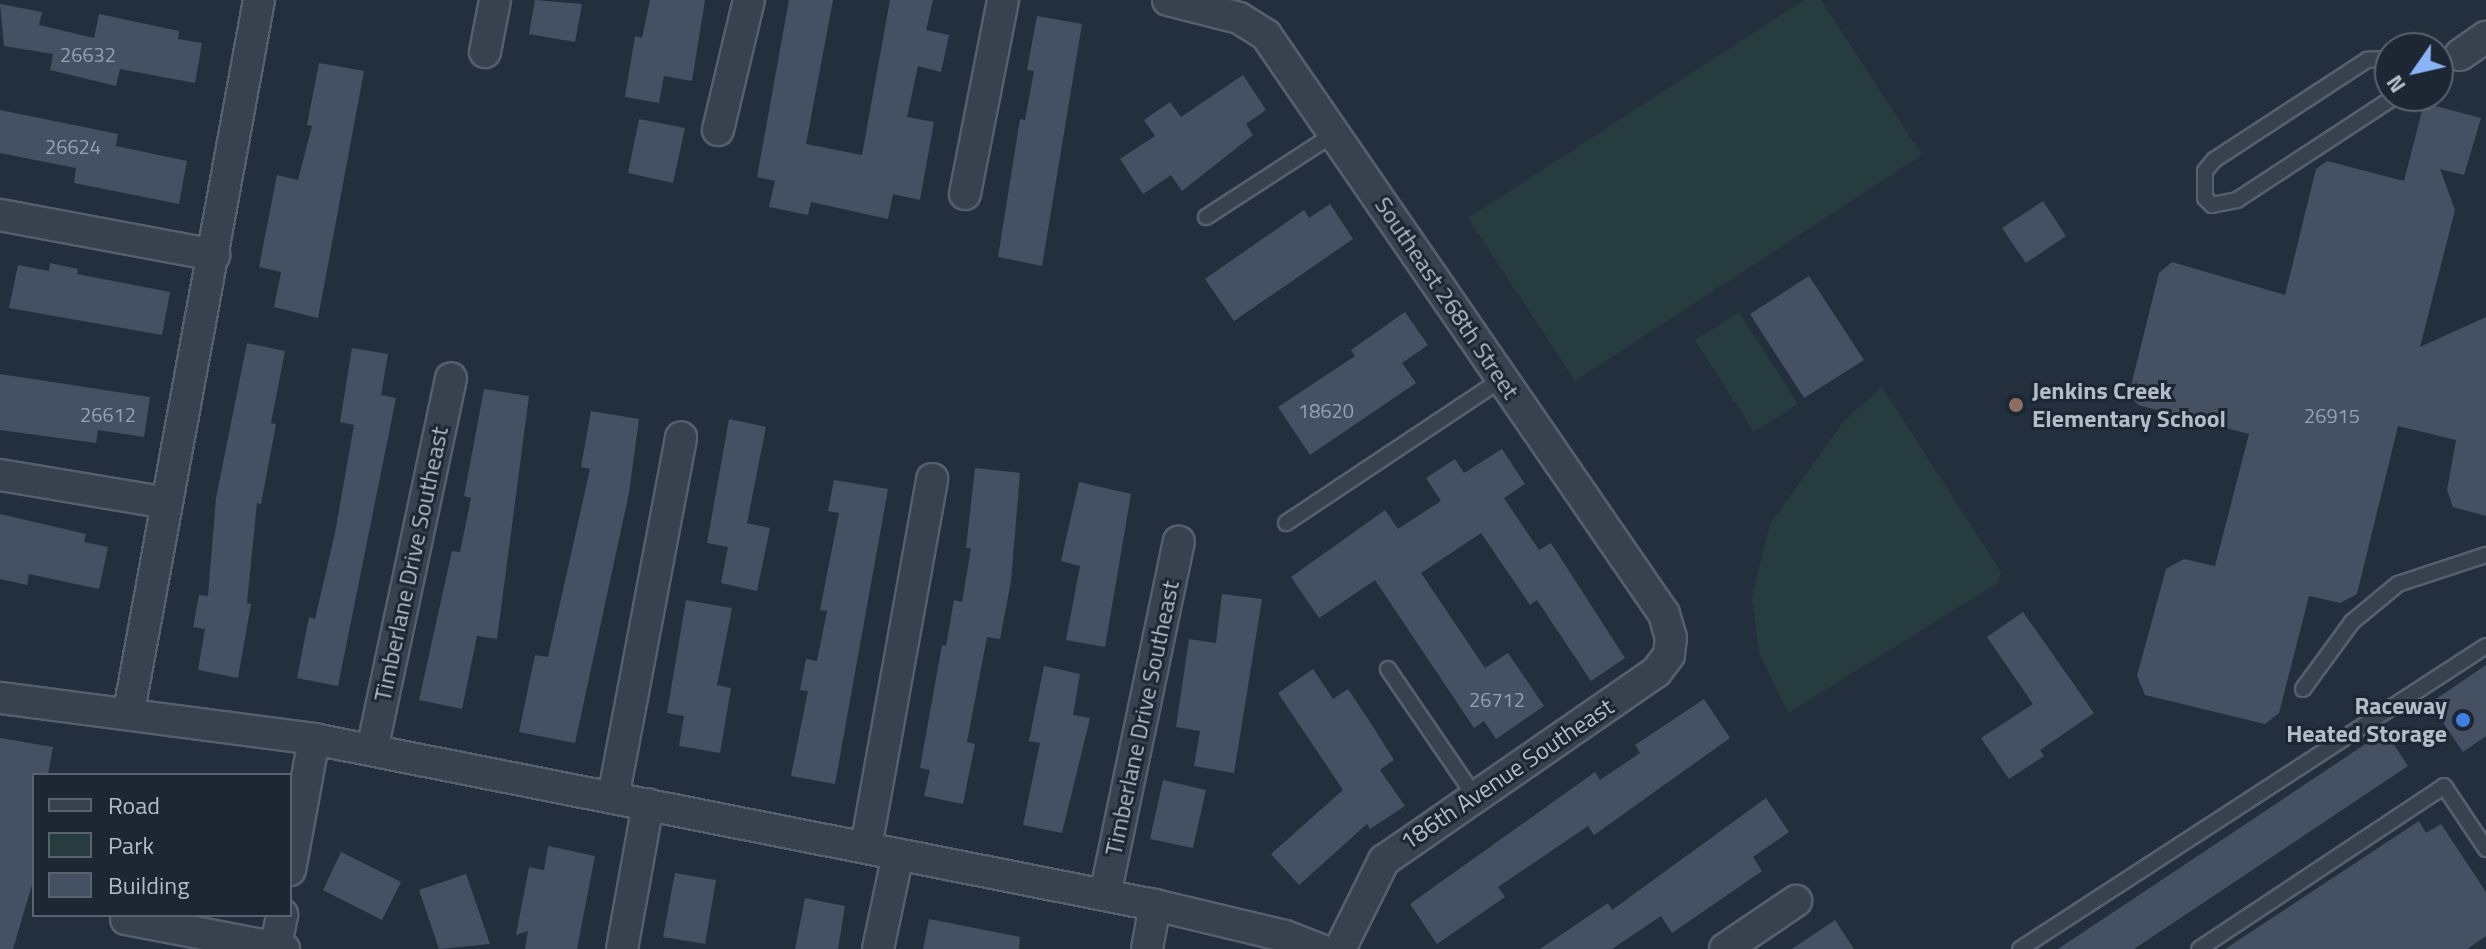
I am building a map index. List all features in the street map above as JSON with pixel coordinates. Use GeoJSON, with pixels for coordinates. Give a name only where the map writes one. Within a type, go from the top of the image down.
{"type":"FeatureCollection","features":[{"type":"Feature","properties":{"kind":"street"},"geometry":{"type":"LineString","coordinates":[[485,52],[495,0]]}},
{"type":"Feature","properties":{"kind":"street"},"geometry":{"type":"LineString","coordinates":[[718,130],[749,0]]}},
{"type":"Feature","properties":{"kind":"street"},"geometry":{"type":"LineString","coordinates":[[965,194],[1003,0]]}},
{"type":"Feature","properties":{"kind":"street","name":"Southeast 268th Street"},"geometry":{"type":"LineString","coordinates":[[1168,0],[1239,18],[1266,35],[1664,614],[1669,655]]}},
{"type":"Feature","properties":{"kind":"street"},"geometry":{"type":"LineString","coordinates":[[129,711],[214,255],[255,1]]}},
{"type":"Feature","properties":{"kind":"street"},"geometry":{"type":"LineString","coordinates":[[2454,55],[2486,37]]}},
{"type":"Feature","properties":{"kind":"street"},"geometry":{"type":"LineString","coordinates":[[0,215],[214,255]]}},
{"type":"Feature","properties":{"kind":"street","name":"Timberlane Drive Southeast"},"geometry":{"type":"LineString","coordinates":[[372,750],[451,378]]}},
{"type":"Feature","properties":{"kind":"street"},"geometry":{"type":"LineString","coordinates":[[613,798],[681,437]]}},
{"type":"Feature","properties":{"kind":"street"},"geometry":{"type":"LineString","coordinates":[[0,475],[167,503]]}},
{"type":"Feature","properties":{"kind":"street"},"geometry":{"type":"LineString","coordinates":[[866,847],[932,479]]}},
{"type":"Feature","properties":{"kind":"street","name":"Timberlane Drive Southeast"},"geometry":{"type":"LineString","coordinates":[[1105,895],[1179,542]]}},
{"type":"Feature","properties":{"kind":"street","name":"186th Avenue Southeast"},"geometry":{"type":"LineString","coordinates":[[1340,949],[1384,860],[1656,672],[1669,655]]}},
{"type":"Feature","properties":{"kind":"street"},"geometry":{"type":"LineString","coordinates":[[0,698],[129,711],[372,750],[1155,905],[1274,932],[1319,949]]}},
{"type":"Feature","properties":{"kind":"street"},"geometry":{"type":"LineString","coordinates":[[292,859],[314,739]]}},
{"type":"Feature","properties":{"kind":"street"},"geometry":{"type":"LineString","coordinates":[[622,949],[648,804]]}},
{"type":"Feature","properties":{"kind":"street"},"geometry":{"type":"LineString","coordinates":[[878,949],[898,854]]}},
{"type":"Feature","properties":{"kind":"street"},"geometry":{"type":"LineString","coordinates":[[1725,949],[1796,901]]}},
{"type":"Feature","properties":{"kind":"street"},"geometry":{"type":"LineString","coordinates":[[1147,949],[1155,905]]}},
{"type":"Feature","properties":{"kind":"street"},"geometry":{"type":"LineString","coordinates":[[126,919],[278,948],[282,917]]}},
{"type":"Feature","properties":{"kind":"lane"},"geometry":{"type":"LineString","coordinates":[[2374,60],[2367,60],[2214,160],[2205,171],[2205,198],[2212,205],[2237,200],[2374,110]]}},
{"type":"Feature","properties":{"kind":"lane"},"geometry":{"type":"LineString","coordinates":[[1206,217],[1334,134]]}},
{"type":"Feature","properties":{"kind":"lane"},"geometry":{"type":"LineString","coordinates":[[1286,523],[1502,379]]}},
{"type":"Feature","properties":{"kind":"lane"},"geometry":{"type":"LineString","coordinates":[[2303,689],[2352,622],[2398,584],[2486,555]]}},
{"type":"Feature","properties":{"kind":"lane"},"geometry":{"type":"LineString","coordinates":[[2020,949],[2486,646]]}},
{"type":"Feature","properties":{"kind":"lane"},"geometry":{"type":"LineString","coordinates":[[1388,669],[1474,795]]}},
{"type":"Feature","properties":{"kind":"lane"},"geometry":{"type":"LineString","coordinates":[[2199,949],[2444,786],[2486,849]]}},
{"type":"Feature","properties":{"kind":"green space"},"geometry":{"type":"Polygon","coordinates":[[[1804,0],[1821,0],[1922,155],[1575,381],[1468,218],[1804,0]]]}},
{"type":"Feature","properties":{"kind":"green space"},"geometry":{"type":"Polygon","coordinates":[[[1739,312],[1798,404],[1754,432],[1695,340],[1739,312]]]}},
{"type":"Feature","properties":{"kind":"green space"},"geometry":{"type":"Polygon","coordinates":[[[1882,387],[2001,572],[1998,583],[1788,713],[1759,652],[1752,597],[1770,524],[1844,421],[1882,387]]]}},
{"type":"Feature","properties":{"kind":"building"},"geometry":{"type":"Polygon","coordinates":[[[535,0],[582,4],[575,42],[529,34],[535,0]]]}},
{"type":"Feature","properties":{"kind":"building"},"geometry":{"type":"Polygon","coordinates":[[[650,0],[705,0],[692,81],[664,76],[659,103],[625,97],[635,36],[642,38],[650,0]]]}},
{"type":"Feature","properties":{"kind":"building"},"geometry":{"type":"Polygon","coordinates":[[[789,0],[833,0],[806,144],[862,155],[890,0],[933,0],[926,30],[949,35],[941,72],[918,66],[907,117],[934,122],[920,200],[893,194],[888,219],[811,202],[808,215],[769,207],[775,181],[757,177],[789,0]]]}},
{"type":"Feature","properties":{"kind":"building"},"geometry":{"type":"Polygon","coordinates":[[[0,4],[42,12],[39,25],[94,38],[99,14],[179,31],[178,39],[202,43],[195,83],[120,69],[116,86],[50,70],[53,54],[4,46],[0,4]]]}},
{"type":"Feature","properties":{"kind":"building"},"geometry":{"type":"Polygon","coordinates":[[[1037,16],[1082,24],[1042,266],[998,257],[1020,119],[1025,120],[1034,71],[1027,70],[1037,16]]]}},
{"type":"Feature","properties":{"kind":"building"},"geometry":{"type":"Polygon","coordinates":[[[319,63],[364,71],[318,318],[274,307],[281,272],[259,267],[277,175],[298,180],[312,126],[307,125],[319,63]]]}},
{"type":"Feature","properties":{"kind":"building"},"geometry":{"type":"Polygon","coordinates":[[[1243,75],[1266,110],[1246,124],[1253,135],[1182,191],[1171,175],[1143,194],[1120,159],[1155,136],[1144,120],[1170,102],[1181,117],[1243,75]]]}},
{"type":"Feature","properties":{"kind":"building"},"geometry":{"type":"Polygon","coordinates":[[[0,110],[118,134],[116,146],[187,161],[179,204],[74,183],[76,168],[0,153],[0,110]]]}},
{"type":"Feature","properties":{"kind":"building"},"geometry":{"type":"Polygon","coordinates":[[[2454,111],[2481,118],[2464,175],[2440,169],[2455,210],[2420,347],[2486,317],[2486,516],[2453,507],[2447,490],[2456,440],[2398,426],[2357,594],[2340,603],[2309,596],[2279,713],[2265,724],[2145,695],[2137,676],[2166,569],[2184,559],[2215,566],[2249,434],[2138,405],[2129,394],[2159,273],[2172,262],[2285,295],[2316,169],[2327,161],[2404,181],[2422,112],[2454,111]]]}},
{"type":"Feature","properties":{"kind":"building"},"geometry":{"type":"Polygon","coordinates":[[[639,119],[685,128],[673,183],[628,173],[639,119]]]}},
{"type":"Feature","properties":{"kind":"building"},"geometry":{"type":"Polygon","coordinates":[[[2043,201],[2066,236],[2026,263],[2002,228],[2043,201]]]}},
{"type":"Feature","properties":{"kind":"building"},"geometry":{"type":"Polygon","coordinates":[[[1330,204],[1353,239],[1234,321],[1205,279],[1304,210],[1309,218],[1330,204]]]}},
{"type":"Feature","properties":{"kind":"building"},"geometry":{"type":"Polygon","coordinates":[[[50,263],[78,269],[77,274],[170,292],[162,335],[9,308],[18,265],[49,271],[50,263]]]}},
{"type":"Feature","properties":{"kind":"building"},"geometry":{"type":"Polygon","coordinates":[[[1809,276],[1864,360],[1804,398],[1750,314],[1809,276]]]}},
{"type":"Feature","properties":{"kind":"building"},"geometry":{"type":"Polygon","coordinates":[[[1405,312],[1428,345],[1402,363],[1416,383],[1310,455],[1278,407],[1355,356],[1351,350],[1405,312]]]}},
{"type":"Feature","properties":{"kind":"building"},"geometry":{"type":"Polygon","coordinates":[[[247,343],[285,351],[271,423],[276,424],[261,504],[257,503],[247,603],[251,604],[238,678],[198,670],[205,629],[193,627],[199,595],[208,596],[216,498],[247,343]]]}},
{"type":"Feature","properties":{"kind":"building"},"geometry":{"type":"Polygon","coordinates":[[[352,348],[388,354],[381,395],[396,398],[338,686],[297,678],[309,617],[315,619],[335,533],[354,425],[340,422],[352,348]]]}},
{"type":"Feature","properties":{"kind":"building"},"geometry":{"type":"Polygon","coordinates":[[[0,374],[150,397],[144,437],[98,430],[96,443],[0,430],[0,374]]]}},
{"type":"Feature","properties":{"kind":"building"},"geometry":{"type":"Polygon","coordinates":[[[484,389],[529,396],[497,639],[477,636],[462,709],[419,700],[452,551],[460,552],[471,498],[464,496],[484,389]]]}},
{"type":"Feature","properties":{"kind":"building"},"geometry":{"type":"Polygon","coordinates":[[[591,411],[639,419],[629,493],[575,743],[519,732],[535,655],[548,657],[590,469],[581,467],[591,411]]]}},
{"type":"Feature","properties":{"kind":"building"},"geometry":{"type":"Polygon","coordinates":[[[729,419],[766,427],[747,523],[770,528],[757,591],[721,583],[728,547],[707,543],[729,419]]]}},
{"type":"Feature","properties":{"kind":"building"},"geometry":{"type":"Polygon","coordinates":[[[1502,449],[1525,484],[1504,498],[1539,550],[1551,543],[1625,658],[1591,681],[1537,600],[1530,605],[1481,533],[1421,573],[1485,668],[1508,653],[1544,706],[1496,739],[1484,721],[1474,728],[1375,580],[1319,618],[1291,577],[1385,510],[1398,529],[1441,501],[1426,478],[1455,459],[1464,473],[1502,449]]]}},
{"type":"Feature","properties":{"kind":"building"},"geometry":{"type":"Polygon","coordinates":[[[975,468],[1020,473],[1011,581],[1000,639],[987,637],[967,742],[975,744],[963,804],[924,796],[930,770],[920,768],[942,645],[946,646],[954,600],[962,602],[971,548],[966,548],[975,468]]]}},
{"type":"Feature","properties":{"kind":"building"},"geometry":{"type":"Polygon","coordinates":[[[834,480],[888,489],[835,784],[791,776],[808,691],[800,690],[806,659],[817,661],[827,611],[820,610],[839,513],[828,511],[834,480]]]}},
{"type":"Feature","properties":{"kind":"building"},"geometry":{"type":"Polygon","coordinates":[[[1079,482],[1131,494],[1105,647],[1066,640],[1080,566],[1061,561],[1079,482]]]}},
{"type":"Feature","properties":{"kind":"building"},"geometry":{"type":"Polygon","coordinates":[[[0,514],[86,534],[84,542],[108,547],[99,589],[29,574],[27,585],[0,579],[0,514]]]}},
{"type":"Feature","properties":{"kind":"building"},"geometry":{"type":"Polygon","coordinates":[[[1222,594],[1262,599],[1234,773],[1194,766],[1200,731],[1176,727],[1189,639],[1216,643],[1222,594]]]}},
{"type":"Feature","properties":{"kind":"building"},"geometry":{"type":"Polygon","coordinates":[[[686,600],[732,608],[717,685],[731,688],[720,753],[679,746],[684,716],[667,713],[686,600]]]}},
{"type":"Feature","properties":{"kind":"building"},"geometry":{"type":"Polygon","coordinates":[[[2023,612],[2094,713],[2040,750],[2044,756],[2009,779],[1981,738],[2033,704],[1987,637],[2023,612]]]}},
{"type":"Feature","properties":{"kind":"building","name":"Raceway Heated Storage"},"geometry":{"type":"Polygon","coordinates":[[[2486,665],[2486,736],[2463,752],[2430,703],[2486,665]]]}},
{"type":"Feature","properties":{"kind":"building"},"geometry":{"type":"Polygon","coordinates":[[[1044,666],[1080,674],[1073,715],[1090,718],[1062,833],[1023,825],[1040,743],[1029,741],[1044,666]]]}},
{"type":"Feature","properties":{"kind":"building"},"geometry":{"type":"Polygon","coordinates":[[[1313,669],[1333,699],[1348,689],[1394,760],[1380,770],[1405,806],[1370,829],[1367,824],[1299,885],[1271,854],[1343,790],[1278,693],[1313,669]]]}},
{"type":"Feature","properties":{"kind":"building"},"geometry":{"type":"Polygon","coordinates":[[[1704,699],[1730,738],[1594,835],[1588,826],[1498,887],[1505,897],[1437,944],[1410,904],[1595,772],[1600,780],[1640,753],[1635,745],[1704,699]]]}},
{"type":"Feature","properties":{"kind":"building"},"geometry":{"type":"Polygon","coordinates":[[[2385,731],[2408,766],[2134,949],[2058,949],[2385,731]]]}},
{"type":"Feature","properties":{"kind":"building"},"geometry":{"type":"Polygon","coordinates":[[[0,738],[53,747],[48,773],[32,773],[32,885],[13,949],[0,949],[0,738]]]}},
{"type":"Feature","properties":{"kind":"building"},"geometry":{"type":"Polygon","coordinates":[[[1163,780],[1206,790],[1193,848],[1150,839],[1163,780]]]}},
{"type":"Feature","properties":{"kind":"building"},"geometry":{"type":"Polygon","coordinates":[[[1766,798],[1789,832],[1753,857],[1762,871],[1672,933],[1661,916],[1612,949],[1540,949],[1608,903],[1612,910],[1766,798]]]}},
{"type":"Feature","properties":{"kind":"building"},"geometry":{"type":"Polygon","coordinates":[[[2419,821],[2426,833],[2441,824],[2486,892],[2486,936],[2467,949],[2225,949],[2419,821]]]}},
{"type":"Feature","properties":{"kind":"building"},"geometry":{"type":"Polygon","coordinates":[[[548,846],[595,856],[577,949],[525,949],[528,931],[516,935],[529,867],[544,870],[548,846]]]}},
{"type":"Feature","properties":{"kind":"building"},"geometry":{"type":"Polygon","coordinates":[[[341,852],[401,882],[382,920],[323,890],[341,852]]]}},
{"type":"Feature","properties":{"kind":"building"},"geometry":{"type":"Polygon","coordinates":[[[675,873],[716,880],[705,944],[663,937],[675,873]]]}},
{"type":"Feature","properties":{"kind":"building"},"geometry":{"type":"Polygon","coordinates":[[[466,874],[490,944],[439,949],[419,890],[466,874]]]}},
{"type":"Feature","properties":{"kind":"building"},"geometry":{"type":"Polygon","coordinates":[[[805,898],[845,906],[838,949],[795,949],[805,898]]]}},
{"type":"Feature","properties":{"kind":"building"},"geometry":{"type":"Polygon","coordinates":[[[929,919],[1020,937],[1019,949],[923,949],[929,919]]]}},
{"type":"Feature","properties":{"kind":"building"},"geometry":{"type":"Polygon","coordinates":[[[1835,920],[1854,949],[1792,949],[1835,920]]]}},
{"type":"Feature","properties":{"kind":"place","name":"Jenkins Creek Elementary School"},"geometry":{"type":"Point","coordinates":[2016,405]}},
{"type":"Feature","properties":{"kind":"place","name":"Raceway Heated Storage"},"geometry":{"type":"Point","coordinates":[2463,720]}}]}
